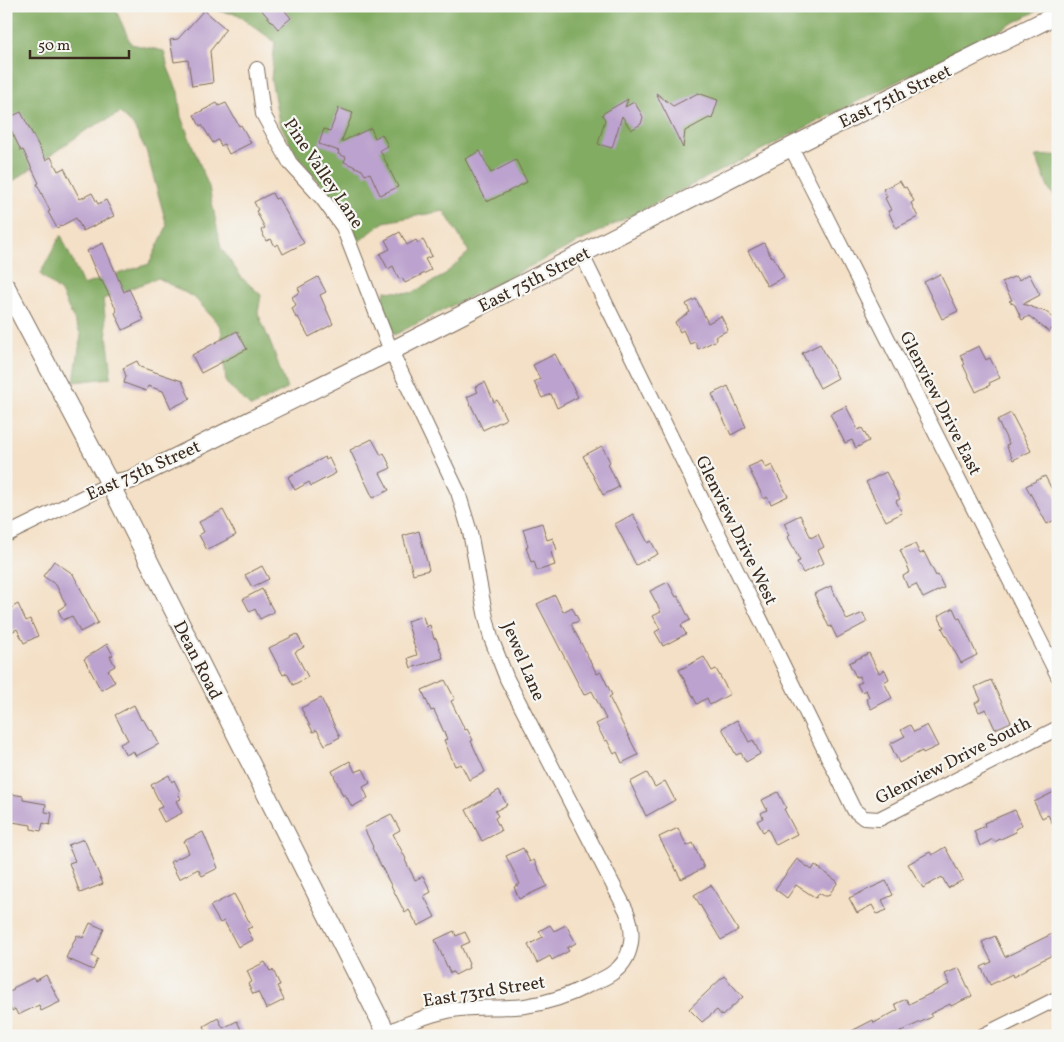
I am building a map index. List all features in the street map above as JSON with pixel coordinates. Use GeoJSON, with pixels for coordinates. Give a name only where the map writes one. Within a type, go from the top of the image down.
{"type":"FeatureCollection","features":[{"type":"Feature","properties":{"kind":"street","name":"East 75th Street"},"geometry":{"type":"LineString","coordinates":[[6,535],[110,484],[130,480],[391,351],[791,147],[1058,14]]}},
{"type":"Feature","properties":{"kind":"street","name":"Pine Valley Lane"},"geometry":{"type":"LineString","coordinates":[[257,69],[262,114],[290,163],[322,198],[343,227],[391,351]]}},
{"type":"Feature","properties":{"kind":"street","name":"Glenview Drive East"},"geometry":{"type":"LineString","coordinates":[[791,147],[1058,676]]}},
{"type":"Feature","properties":{"kind":"street","name":"Glenview Drive West"},"geometry":{"type":"LineString","coordinates":[[582,255],[851,805],[864,818]]}},
{"type":"Feature","properties":{"kind":"street","name":"Dean Road"},"geometry":{"type":"LineString","coordinates":[[6,287],[110,484],[385,1035]]}},
{"type":"Feature","properties":{"kind":"street","name":"Jewel Lane"},"geometry":{"type":"LineString","coordinates":[[391,351],[462,503],[472,538],[485,613],[498,656],[628,916],[632,930],[630,948]]}},
{"type":"Feature","properties":{"kind":"street","name":"Glenview Drive South"},"geometry":{"type":"LineString","coordinates":[[864,818],[879,819],[1058,728]]}},
{"type":"Feature","properties":{"kind":"street","name":"East 73rd Street"},"geometry":{"type":"LineString","coordinates":[[385,1035],[421,1018],[451,1010],[525,1006],[573,993],[616,971],[626,960],[630,948]]}},
{"type":"Feature","properties":{"kind":"street"},"geometry":{"type":"LineString","coordinates":[[982,1036],[1058,998]]}},
{"type":"Feature","properties":{"kind":"green space"},"geometry":{"type":"Polygon","coordinates":[[[6,6],[114,6],[131,44],[164,51],[168,68],[178,92],[181,117],[209,187],[221,248],[242,278],[261,295],[258,313],[287,389],[251,407],[226,383],[221,327],[195,298],[158,278],[103,299],[111,368],[110,378],[74,382],[81,335],[61,292],[40,274],[61,235],[83,285],[149,264],[167,226],[146,150],[133,125],[120,113],[88,129],[6,186],[6,6]]]}},
{"type":"Feature","properties":{"kind":"green space"},"geometry":{"type":"Polygon","coordinates":[[[204,6],[1047,6],[394,335],[382,305],[385,291],[412,293],[443,276],[469,252],[444,211],[384,222],[358,242],[343,212],[295,152],[279,122],[271,79],[275,42],[237,14],[204,6]]]}},
{"type":"Feature","properties":{"kind":"green space"},"geometry":{"type":"Polygon","coordinates":[[[1036,156],[1058,156],[1058,200],[1049,190],[1036,156]]]}},
{"type":"Feature","properties":{"kind":"building"},"geometry":{"type":"Polygon","coordinates":[[[258,6],[281,6],[291,18],[278,29],[258,6]]]}},
{"type":"Feature","properties":{"kind":"building"},"geometry":{"type":"Polygon","coordinates":[[[204,10],[226,29],[210,51],[213,83],[192,86],[188,60],[174,62],[170,40],[178,39],[204,10]]]}},
{"type":"Feature","properties":{"kind":"building"},"geometry":{"type":"Polygon","coordinates":[[[656,93],[673,106],[698,93],[718,100],[712,119],[709,118],[685,131],[683,148],[656,93]]]}},
{"type":"Feature","properties":{"kind":"building"},"geometry":{"type":"Polygon","coordinates":[[[628,99],[625,107],[634,102],[643,117],[641,124],[631,130],[622,116],[612,148],[598,144],[605,120],[602,114],[628,99]]]}},
{"type":"Feature","properties":{"kind":"building"},"geometry":{"type":"Polygon","coordinates":[[[217,103],[219,106],[226,103],[251,143],[229,154],[224,144],[221,146],[218,140],[213,143],[194,115],[217,103]]]}},
{"type":"Feature","properties":{"kind":"building"},"geometry":{"type":"Polygon","coordinates":[[[339,108],[353,113],[341,142],[371,128],[375,138],[382,134],[388,146],[380,150],[398,187],[380,195],[370,173],[365,175],[362,170],[344,162],[346,157],[338,154],[339,151],[319,144],[324,129],[330,131],[339,108]]]}},
{"type":"Feature","properties":{"kind":"building"},"geometry":{"type":"Polygon","coordinates":[[[21,112],[46,160],[51,157],[58,171],[64,168],[80,199],[92,193],[98,204],[106,200],[114,216],[83,231],[76,218],[57,228],[48,212],[50,211],[37,184],[39,183],[23,150],[21,151],[11,130],[6,132],[6,119],[21,112]]]}},
{"type":"Feature","properties":{"kind":"building"},"geometry":{"type":"Polygon","coordinates":[[[480,151],[491,173],[516,160],[527,182],[487,202],[465,159],[480,151]]]}},
{"type":"Feature","properties":{"kind":"building"},"geometry":{"type":"Polygon","coordinates":[[[900,181],[914,201],[911,203],[918,217],[896,228],[888,211],[891,210],[883,189],[900,181]]]}},
{"type":"Feature","properties":{"kind":"building"},"geometry":{"type":"Polygon","coordinates":[[[272,193],[275,199],[278,198],[304,243],[283,254],[278,244],[275,246],[271,239],[266,241],[261,230],[265,228],[256,211],[258,210],[254,202],[272,193]]]}},
{"type":"Feature","properties":{"kind":"building"},"geometry":{"type":"Polygon","coordinates":[[[400,232],[407,245],[416,240],[418,243],[423,240],[432,256],[425,259],[431,270],[405,283],[402,278],[399,279],[393,266],[388,269],[380,254],[390,249],[385,240],[400,232]]]}},
{"type":"Feature","properties":{"kind":"building"},"geometry":{"type":"Polygon","coordinates":[[[103,243],[124,292],[129,289],[144,320],[123,330],[115,313],[117,311],[102,281],[100,281],[87,251],[103,243]]]}},
{"type":"Feature","properties":{"kind":"building"},"geometry":{"type":"Polygon","coordinates":[[[764,243],[784,277],[767,286],[748,251],[764,243]]]}},
{"type":"Feature","properties":{"kind":"building"},"geometry":{"type":"Polygon","coordinates":[[[940,274],[958,311],[942,319],[924,282],[940,274]]]}},
{"type":"Feature","properties":{"kind":"building"},"geometry":{"type":"Polygon","coordinates":[[[1029,274],[1040,295],[1023,304],[1046,312],[1058,321],[1049,332],[1029,316],[1022,320],[1015,305],[1009,301],[1012,300],[1002,282],[1016,276],[1019,280],[1029,274]]]}},
{"type":"Feature","properties":{"kind":"building"},"geometry":{"type":"Polygon","coordinates":[[[318,277],[326,292],[320,295],[333,324],[309,337],[298,317],[296,318],[292,308],[296,305],[292,297],[300,292],[298,288],[318,277]]]}},
{"type":"Feature","properties":{"kind":"building"},"geometry":{"type":"Polygon","coordinates":[[[696,299],[708,323],[721,316],[728,330],[715,337],[717,340],[698,349],[695,342],[690,344],[683,330],[680,332],[675,322],[690,312],[686,304],[696,299]]]}},
{"type":"Feature","properties":{"kind":"building"},"geometry":{"type":"Polygon","coordinates":[[[237,331],[247,349],[201,373],[192,355],[237,331]]]}},
{"type":"Feature","properties":{"kind":"building"},"geometry":{"type":"Polygon","coordinates":[[[820,344],[838,378],[820,388],[802,353],[820,344]]]}},
{"type":"Feature","properties":{"kind":"building"},"geometry":{"type":"Polygon","coordinates":[[[979,346],[986,360],[990,358],[1000,378],[976,392],[960,355],[979,346]]]}},
{"type":"Feature","properties":{"kind":"building"},"geometry":{"type":"Polygon","coordinates":[[[555,354],[578,397],[557,408],[551,394],[542,398],[534,382],[540,379],[533,365],[555,354]]]}},
{"type":"Feature","properties":{"kind":"building"},"geometry":{"type":"Polygon","coordinates":[[[137,361],[140,367],[182,381],[190,399],[171,408],[163,391],[148,386],[146,391],[124,383],[126,376],[123,368],[137,361]]]}},
{"type":"Feature","properties":{"kind":"building"},"geometry":{"type":"Polygon","coordinates":[[[485,382],[494,402],[497,400],[506,419],[483,430],[467,397],[478,392],[475,387],[485,382]]]}},
{"type":"Feature","properties":{"kind":"building"},"geometry":{"type":"Polygon","coordinates":[[[728,386],[746,427],[731,435],[712,394],[728,386]]]}},
{"type":"Feature","properties":{"kind":"building"},"geometry":{"type":"Polygon","coordinates":[[[846,406],[858,430],[862,428],[869,441],[856,448],[852,440],[845,443],[830,414],[846,406]]]}},
{"type":"Feature","properties":{"kind":"building"},"geometry":{"type":"Polygon","coordinates":[[[1011,413],[1031,451],[1013,460],[1006,445],[1009,444],[997,420],[1011,413]]]}},
{"type":"Feature","properties":{"kind":"building"},"geometry":{"type":"Polygon","coordinates":[[[372,439],[381,455],[384,453],[391,468],[380,473],[389,490],[373,498],[350,450],[372,439]]]}},
{"type":"Feature","properties":{"kind":"building"},"geometry":{"type":"Polygon","coordinates":[[[602,446],[619,487],[603,495],[583,456],[602,446]]]}},
{"type":"Feature","properties":{"kind":"building"},"geometry":{"type":"Polygon","coordinates":[[[325,457],[326,460],[329,458],[336,473],[311,486],[309,482],[295,490],[288,477],[325,457]]]}},
{"type":"Feature","properties":{"kind":"building"},"geometry":{"type":"Polygon","coordinates":[[[762,461],[766,468],[772,465],[788,496],[771,504],[767,497],[764,499],[748,467],[762,461]]]}},
{"type":"Feature","properties":{"kind":"building"},"geometry":{"type":"Polygon","coordinates":[[[886,472],[900,499],[896,501],[902,513],[886,521],[866,482],[886,472]]]}},
{"type":"Feature","properties":{"kind":"building"},"geometry":{"type":"Polygon","coordinates":[[[1045,476],[1058,501],[1058,518],[1047,524],[1026,486],[1045,476]]]}},
{"type":"Feature","properties":{"kind":"building"},"geometry":{"type":"Polygon","coordinates":[[[223,510],[236,535],[207,550],[199,535],[204,532],[199,522],[223,510]]]}},
{"type":"Feature","properties":{"kind":"building"},"geometry":{"type":"Polygon","coordinates":[[[633,514],[648,543],[651,541],[658,554],[636,565],[615,524],[633,514]]]}},
{"type":"Feature","properties":{"kind":"building"},"geometry":{"type":"Polygon","coordinates":[[[800,515],[811,538],[818,534],[824,547],[818,550],[824,563],[803,573],[797,562],[800,561],[788,537],[790,535],[784,523],[800,515]]]}},
{"type":"Feature","properties":{"kind":"building"},"geometry":{"type":"Polygon","coordinates":[[[542,523],[547,540],[553,538],[557,550],[551,552],[555,565],[537,571],[534,561],[531,562],[526,547],[528,546],[523,529],[542,523]]]}},
{"type":"Feature","properties":{"kind":"building"},"geometry":{"type":"Polygon","coordinates":[[[419,531],[429,570],[413,574],[403,536],[419,531]]]}},
{"type":"Feature","properties":{"kind":"building"},"geometry":{"type":"Polygon","coordinates":[[[915,544],[920,554],[924,552],[944,588],[923,598],[916,584],[908,588],[903,576],[910,572],[900,550],[915,544]]]}},
{"type":"Feature","properties":{"kind":"building"},"geometry":{"type":"Polygon","coordinates":[[[54,561],[73,574],[98,623],[80,632],[72,616],[63,620],[58,610],[66,605],[56,585],[43,576],[54,561]]]}},
{"type":"Feature","properties":{"kind":"building"},"geometry":{"type":"Polygon","coordinates":[[[262,566],[269,579],[252,587],[245,575],[262,566]]]}},
{"type":"Feature","properties":{"kind":"building"},"geometry":{"type":"Polygon","coordinates":[[[668,582],[676,597],[678,596],[690,620],[681,625],[686,634],[663,646],[655,632],[660,629],[653,616],[661,612],[650,591],[668,582]]]}},
{"type":"Feature","properties":{"kind":"building"},"geometry":{"type":"Polygon","coordinates":[[[831,586],[847,620],[863,613],[867,622],[837,638],[831,626],[829,627],[814,594],[831,586]]]}},
{"type":"Feature","properties":{"kind":"building"},"geometry":{"type":"Polygon","coordinates":[[[262,589],[274,612],[260,619],[255,609],[250,612],[243,599],[262,589]]]}},
{"type":"Feature","properties":{"kind":"building"},"geometry":{"type":"Polygon","coordinates":[[[555,595],[563,612],[572,607],[579,621],[571,624],[597,674],[601,672],[612,695],[609,697],[638,755],[622,763],[617,752],[614,754],[607,740],[605,741],[596,724],[606,719],[592,691],[584,695],[537,604],[555,595]]]}},
{"type":"Feature","properties":{"kind":"building"},"geometry":{"type":"Polygon","coordinates":[[[18,604],[26,621],[30,619],[38,636],[24,643],[17,629],[6,635],[6,611],[18,604]]]}},
{"type":"Feature","properties":{"kind":"building"},"geometry":{"type":"Polygon","coordinates":[[[953,608],[958,619],[960,618],[977,655],[961,663],[942,628],[944,627],[938,616],[953,608]]]}},
{"type":"Feature","properties":{"kind":"building"},"geometry":{"type":"Polygon","coordinates":[[[423,616],[426,627],[430,625],[443,658],[411,668],[408,658],[417,655],[407,621],[423,616]]]}},
{"type":"Feature","properties":{"kind":"building"},"geometry":{"type":"Polygon","coordinates":[[[297,634],[304,647],[295,652],[308,677],[293,685],[287,673],[283,675],[269,648],[297,634]]]}},
{"type":"Feature","properties":{"kind":"building"},"geometry":{"type":"Polygon","coordinates":[[[107,644],[113,655],[110,656],[115,666],[108,670],[115,682],[101,690],[84,659],[107,644]]]}},
{"type":"Feature","properties":{"kind":"building"},"geometry":{"type":"Polygon","coordinates":[[[869,653],[879,673],[885,670],[889,679],[884,682],[892,698],[871,709],[866,699],[869,697],[866,690],[861,692],[857,684],[862,682],[859,676],[856,677],[849,663],[869,653]]]}},
{"type":"Feature","properties":{"kind":"building"},"geometry":{"type":"Polygon","coordinates":[[[704,657],[712,671],[716,669],[730,694],[710,705],[707,698],[697,704],[679,670],[704,657]]]}},
{"type":"Feature","properties":{"kind":"building"},"geometry":{"type":"Polygon","coordinates":[[[445,680],[455,699],[451,701],[465,730],[467,729],[473,740],[471,741],[485,772],[469,780],[461,764],[455,766],[444,740],[447,739],[434,710],[431,711],[422,690],[445,680]]]}},
{"type":"Feature","properties":{"kind":"building"},"geometry":{"type":"Polygon","coordinates":[[[991,680],[1011,722],[995,729],[986,709],[979,712],[975,703],[981,700],[975,687],[991,680]]]}},
{"type":"Feature","properties":{"kind":"building"},"geometry":{"type":"Polygon","coordinates":[[[321,698],[340,737],[325,745],[317,730],[313,732],[301,708],[321,698]]]}},
{"type":"Feature","properties":{"kind":"building"},"geometry":{"type":"Polygon","coordinates":[[[134,705],[141,720],[143,719],[150,731],[152,730],[159,744],[136,756],[133,751],[126,755],[120,744],[128,740],[115,715],[134,705]]]}},
{"type":"Feature","properties":{"kind":"building"},"geometry":{"type":"Polygon","coordinates":[[[737,720],[749,742],[753,740],[760,754],[746,762],[741,753],[736,755],[722,728],[737,720]]]}},
{"type":"Feature","properties":{"kind":"building"},"geometry":{"type":"Polygon","coordinates":[[[910,725],[914,732],[927,725],[938,746],[923,753],[922,751],[899,763],[890,744],[905,736],[901,730],[910,725]]]}},
{"type":"Feature","properties":{"kind":"building"},"geometry":{"type":"Polygon","coordinates":[[[350,761],[355,772],[363,769],[370,783],[363,787],[368,798],[352,807],[345,794],[343,796],[332,771],[350,761]]]}},
{"type":"Feature","properties":{"kind":"building"},"geometry":{"type":"Polygon","coordinates":[[[647,773],[655,787],[665,781],[675,800],[646,816],[630,782],[647,773]]]}},
{"type":"Feature","properties":{"kind":"building"},"geometry":{"type":"Polygon","coordinates":[[[169,775],[180,792],[178,793],[181,799],[176,801],[182,813],[164,822],[157,809],[162,807],[151,785],[169,775]]]}},
{"type":"Feature","properties":{"kind":"building"},"geometry":{"type":"Polygon","coordinates":[[[499,790],[507,805],[495,811],[498,816],[495,818],[501,831],[482,841],[466,810],[499,790]]]}},
{"type":"Feature","properties":{"kind":"building"},"geometry":{"type":"Polygon","coordinates":[[[1058,790],[1058,834],[1048,815],[1042,818],[1034,802],[1058,790]]]}},
{"type":"Feature","properties":{"kind":"building"},"geometry":{"type":"Polygon","coordinates":[[[778,792],[786,808],[784,809],[797,834],[776,845],[768,829],[763,832],[757,821],[763,818],[761,813],[767,810],[762,800],[778,792]]]}},
{"type":"Feature","properties":{"kind":"building"},"geometry":{"type":"Polygon","coordinates":[[[6,793],[23,796],[23,800],[46,804],[45,812],[52,813],[50,825],[43,823],[41,831],[31,829],[31,825],[6,821],[6,793]]]}},
{"type":"Feature","properties":{"kind":"building"},"geometry":{"type":"Polygon","coordinates":[[[1015,810],[1022,825],[1015,829],[1016,832],[994,842],[993,839],[980,846],[974,831],[985,826],[984,823],[1015,810]]]}},
{"type":"Feature","properties":{"kind":"building"},"geometry":{"type":"Polygon","coordinates":[[[391,814],[400,830],[393,834],[415,880],[423,876],[431,892],[424,896],[435,917],[418,926],[409,910],[405,913],[364,828],[391,814]]]}},
{"type":"Feature","properties":{"kind":"building"},"geometry":{"type":"Polygon","coordinates":[[[678,828],[687,846],[693,843],[704,868],[681,879],[659,837],[678,828]]]}},
{"type":"Feature","properties":{"kind":"building"},"geometry":{"type":"Polygon","coordinates":[[[203,832],[218,868],[202,876],[198,869],[179,879],[170,862],[189,853],[184,841],[203,832]]]}},
{"type":"Feature","properties":{"kind":"building"},"geometry":{"type":"Polygon","coordinates":[[[84,839],[103,884],[80,893],[69,863],[75,861],[68,845],[84,839]]]}},
{"type":"Feature","properties":{"kind":"building"},"geometry":{"type":"Polygon","coordinates":[[[945,847],[963,880],[948,888],[942,877],[923,888],[908,864],[930,852],[932,855],[945,847]]]}},
{"type":"Feature","properties":{"kind":"building"},"geometry":{"type":"Polygon","coordinates":[[[523,848],[530,862],[534,860],[547,886],[519,899],[514,887],[520,884],[506,856],[523,848]]]}},
{"type":"Feature","properties":{"kind":"building"},"geometry":{"type":"Polygon","coordinates":[[[797,859],[812,870],[815,865],[838,882],[828,896],[819,893],[816,898],[796,885],[787,898],[775,889],[797,859]]]}},
{"type":"Feature","properties":{"kind":"building"},"geometry":{"type":"Polygon","coordinates":[[[886,881],[893,895],[882,900],[887,910],[877,914],[872,905],[857,913],[849,898],[886,881]]]}},
{"type":"Feature","properties":{"kind":"building"},"geometry":{"type":"Polygon","coordinates":[[[711,885],[738,930],[721,940],[694,895],[711,885]]]}},
{"type":"Feature","properties":{"kind":"building"},"geometry":{"type":"Polygon","coordinates":[[[234,894],[252,927],[247,929],[253,940],[238,947],[224,921],[220,923],[210,906],[234,894]]]}},
{"type":"Feature","properties":{"kind":"building"},"geometry":{"type":"Polygon","coordinates":[[[90,923],[104,929],[92,956],[98,959],[93,970],[66,958],[77,935],[83,938],[90,923]]]}},
{"type":"Feature","properties":{"kind":"building"},"geometry":{"type":"Polygon","coordinates":[[[550,925],[554,931],[566,925],[576,943],[567,948],[569,951],[552,960],[550,956],[537,963],[528,945],[543,937],[539,931],[550,925]]]}},
{"type":"Feature","properties":{"kind":"building"},"geometry":{"type":"Polygon","coordinates":[[[454,931],[456,936],[465,932],[470,942],[461,946],[469,968],[455,975],[453,972],[450,973],[435,940],[454,931]]]}},
{"type":"Feature","properties":{"kind":"building"},"geometry":{"type":"Polygon","coordinates":[[[1058,931],[1058,952],[1013,977],[1012,974],[990,985],[981,967],[992,962],[982,942],[995,936],[1005,957],[1058,931]]]}},
{"type":"Feature","properties":{"kind":"building"},"geometry":{"type":"Polygon","coordinates":[[[265,962],[270,971],[273,970],[280,985],[277,986],[284,1000],[266,1009],[258,992],[253,994],[248,984],[252,982],[247,971],[265,962]]]}},
{"type":"Feature","properties":{"kind":"building"},"geometry":{"type":"Polygon","coordinates":[[[959,968],[972,996],[951,1006],[950,1004],[930,1014],[932,1017],[890,1036],[842,1036],[873,1020],[874,1023],[898,1010],[895,1004],[906,999],[909,1004],[950,984],[945,974],[959,968]]]}},
{"type":"Feature","properties":{"kind":"building"},"geometry":{"type":"Polygon","coordinates":[[[46,975],[60,1002],[41,1011],[39,1005],[18,1015],[15,1009],[12,1011],[6,1000],[6,993],[33,978],[35,981],[46,975]]]}},
{"type":"Feature","properties":{"kind":"building"},"geometry":{"type":"Polygon","coordinates":[[[724,976],[743,997],[722,1016],[717,1010],[702,1022],[689,1009],[724,976]]]}},
{"type":"Feature","properties":{"kind":"building"},"geometry":{"type":"Polygon","coordinates":[[[218,1018],[223,1028],[237,1021],[244,1036],[207,1036],[204,1026],[218,1018]]]}}]}
